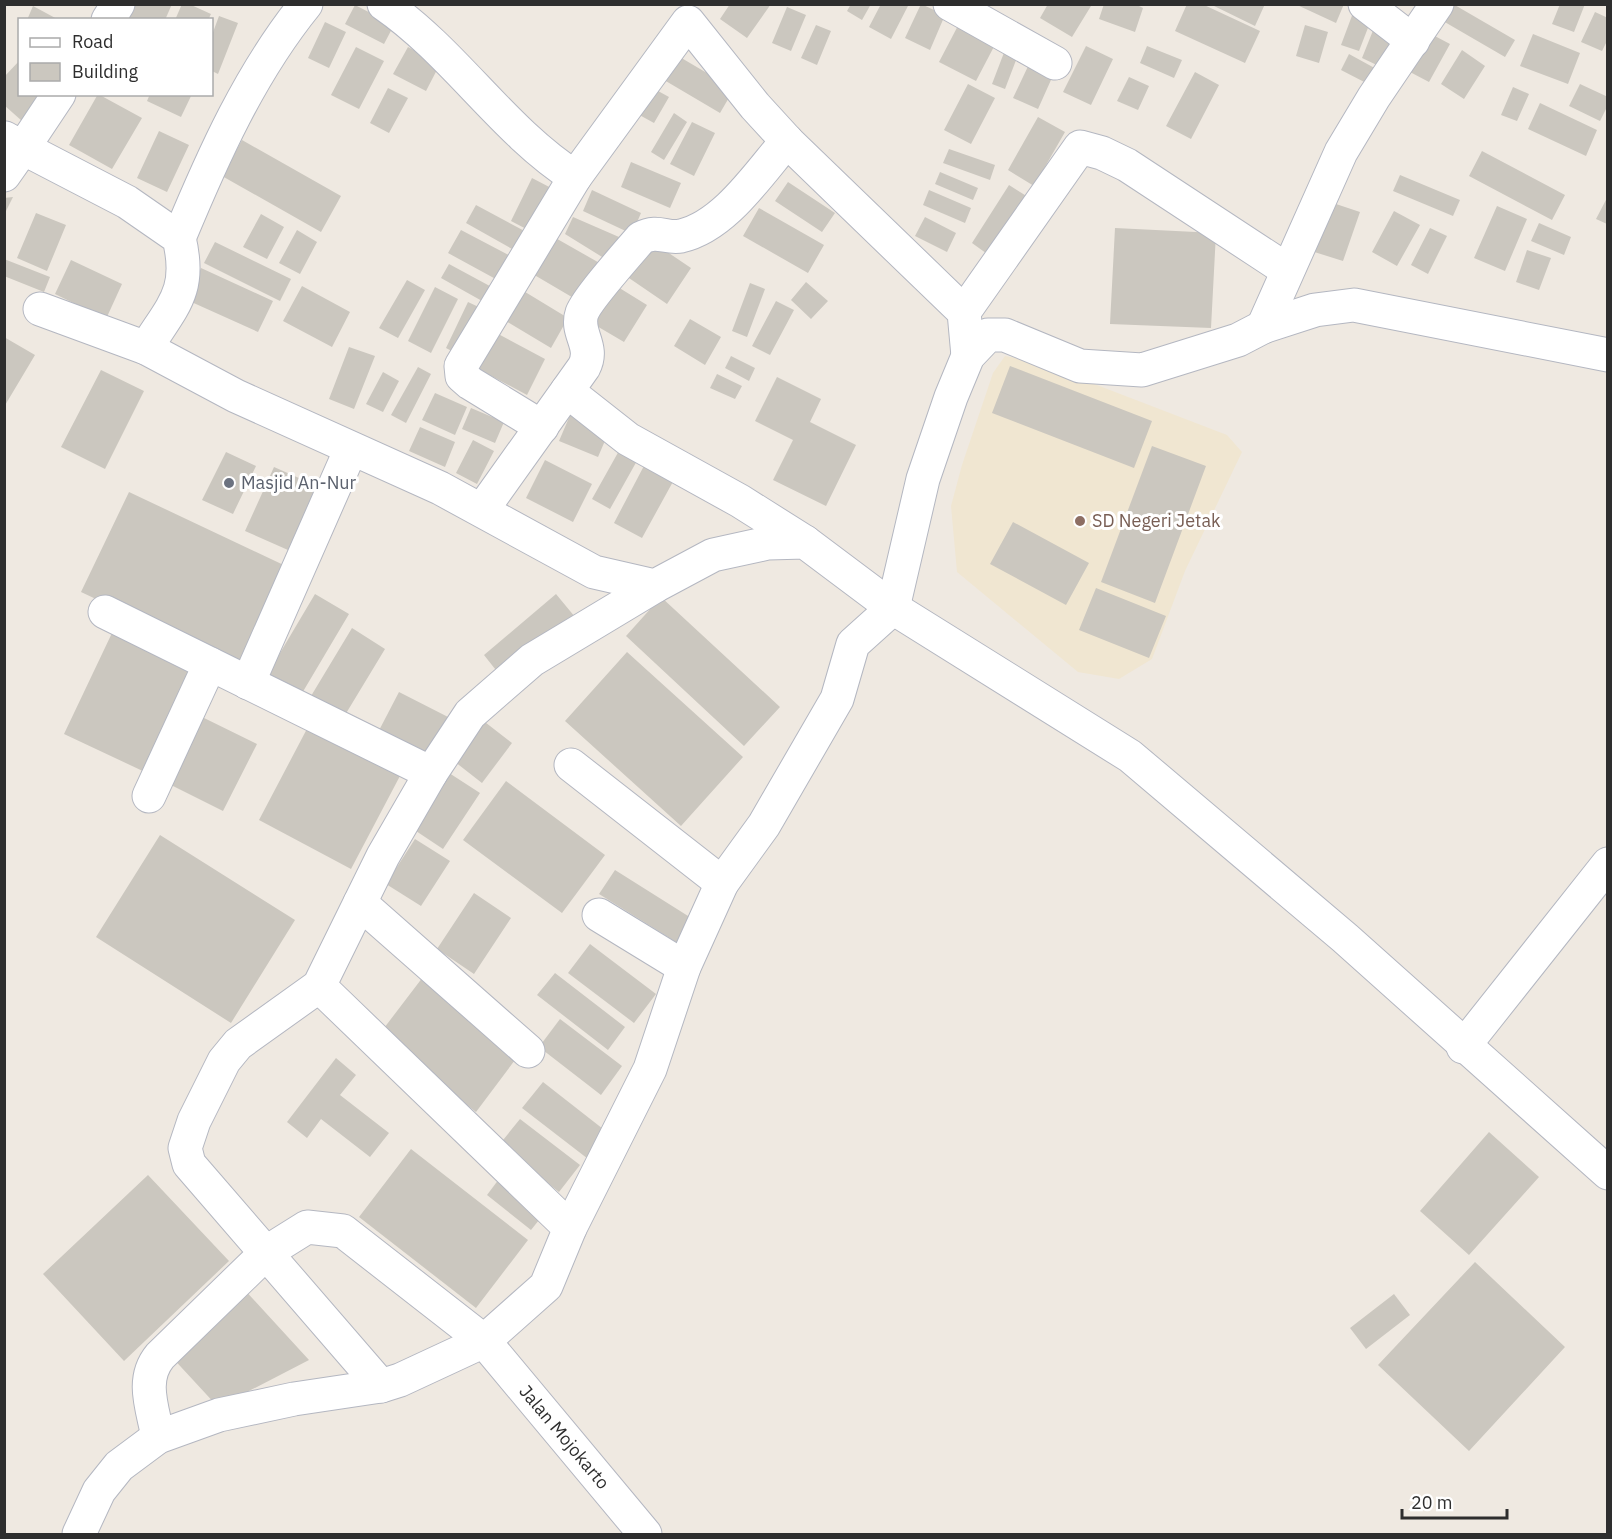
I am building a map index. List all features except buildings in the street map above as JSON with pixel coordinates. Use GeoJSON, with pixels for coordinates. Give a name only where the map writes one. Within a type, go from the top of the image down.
{"type":"FeatureCollection","features":[{"type":"Feature","properties":{"kind":"street"},"geometry":{"type":"LineString","coordinates":[[109,18],[118,4]]}},
{"type":"Feature","properties":{"kind":"street"},"geometry":{"type":"LineString","coordinates":[[146,348],[182,290],[185,262],[179,238],[214,155],[270,56],[306,4]]}},
{"type":"Feature","properties":{"kind":"street"},"geometry":{"type":"LineString","coordinates":[[384,4],[400,15],[530,142],[555,164],[575,177]]}},
{"type":"Feature","properties":{"kind":"street"},"geometry":{"type":"LineString","coordinates":[[950,4],[1055,63]]}},
{"type":"Feature","properties":{"kind":"street"},"geometry":{"type":"LineString","coordinates":[[1365,4],[1413,41]]}},
{"type":"Feature","properties":{"kind":"street"},"geometry":{"type":"LineString","coordinates":[[1263,327],[1341,152],[1437,4]]}},
{"type":"Feature","properties":{"kind":"street"},"geometry":{"type":"LineString","coordinates":[[542,427],[470,383],[462,376],[461,366],[575,177],[688,10],[755,106],[787,141],[964,312]]}},
{"type":"Feature","properties":{"kind":"street"},"geometry":{"type":"LineString","coordinates":[[4,175],[14,143],[57,96]]}},
{"type":"Feature","properties":{"kind":"street"},"geometry":{"type":"LineString","coordinates":[[482,510],[589,358],[589,346],[580,330],[582,311],[641,238],[652,232],[680,236],[718,220],[787,141]]}},
{"type":"Feature","properties":{"kind":"street"},"geometry":{"type":"LineString","coordinates":[[14,143],[127,202],[179,238]]}},
{"type":"Feature","properties":{"kind":"street"},"geometry":{"type":"LineString","coordinates":[[968,356],[964,312],[1080,147],[1102,153],[1127,165],[1287,270]]}},
{"type":"Feature","properties":{"kind":"street"},"geometry":{"type":"LineString","coordinates":[[79,1534],[99,1491],[119,1466],[158,1437],[219,1415],[294,1399],[381,1386],[400,1380],[484,1341],[546,1286],[570,1228],[650,1069],[684,967],[722,883],[764,825],[837,699],[853,644],[893,608],[922,479],[968,356],[988,335],[1005,335],[1080,366],[1142,370],[1238,340],[1263,327],[1315,310],[1354,306],[1608,356]]}},
{"type":"Feature","properties":{"kind":"street"},"geometry":{"type":"LineString","coordinates":[[40,309],[146,348],[236,396],[440,488],[594,572],[655,586]]}},
{"type":"Feature","properties":{"kind":"street"},"geometry":{"type":"LineString","coordinates":[[567,391],[628,439],[740,501],[805,542],[893,608],[1130,756],[1345,938],[1464,1047],[1608,1173]]}},
{"type":"Feature","properties":{"kind":"street"},"geometry":{"type":"LineString","coordinates":[[248,683],[351,449]]}},
{"type":"Feature","properties":{"kind":"street"},"geometry":{"type":"LineString","coordinates":[[381,1386],[189,1164],[185,1148],[203,1101],[230,1052],[238,1044],[319,986],[360,903],[430,773],[470,714],[532,660],[655,586],[713,555],[768,543],[805,542]]}},
{"type":"Feature","properties":{"kind":"street"},"geometry":{"type":"LineString","coordinates":[[105,612],[430,773]]}},
{"type":"Feature","properties":{"kind":"street"},"geometry":{"type":"LineString","coordinates":[[149,796],[210,664]]}},
{"type":"Feature","properties":{"kind":"street"},"geometry":{"type":"LineString","coordinates":[[571,765],[722,883]]}},
{"type":"Feature","properties":{"kind":"street"},"geometry":{"type":"LineString","coordinates":[[1464,1047],[1608,864]]}},
{"type":"Feature","properties":{"kind":"street"},"geometry":{"type":"LineString","coordinates":[[360,903],[528,1051]]}},
{"type":"Feature","properties":{"kind":"street"},"geometry":{"type":"LineString","coordinates":[[599,915],[684,967]]}},
{"type":"Feature","properties":{"kind":"street"},"geometry":{"type":"LineString","coordinates":[[319,986],[570,1228]]}},
{"type":"Feature","properties":{"kind":"street","name":"Jalan Mojokarto"},"geometry":{"type":"LineString","coordinates":[[158,1437],[147,1382],[152,1366],[267,1252],[307,1227],[343,1231],[484,1341],[645,1534]]}},
{"type":"Feature","properties":{"kind":"shaded area","name":"SD Negeri Jetak"},"geometry":{"type":"Polygon","coordinates":[[[1005,356],[1037,362],[1227,435],[1242,452],[1185,571],[1152,659],[1119,679],[1078,672],[957,572],[951,506],[962,465],[993,373],[1005,356]]]}},
{"type":"Feature","properties":{"kind":"place","name":"Masjid An-Nur"},"geometry":{"type":"Point","coordinates":[229,483]}},
{"type":"Feature","properties":{"kind":"place","name":"SD Negeri Jetak"},"geometry":{"type":"Point","coordinates":[1080,521]}}]}
